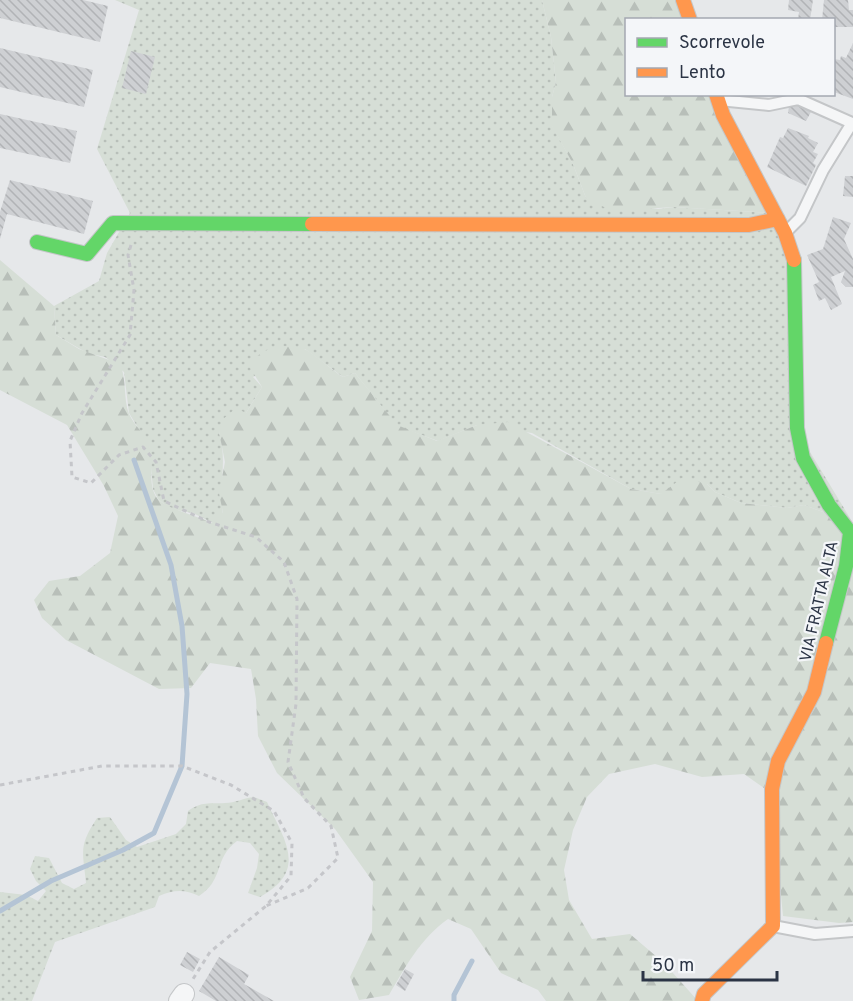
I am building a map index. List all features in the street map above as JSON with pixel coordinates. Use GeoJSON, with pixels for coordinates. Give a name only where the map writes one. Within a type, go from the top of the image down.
{"type":"FeatureCollection","features":[{"type":"Feature","properties":{"kind":"street"},"geometry":{"type":"LineString","coordinates":[[683,0],[689,18]]}},
{"type":"Feature","properties":{"kind":"street","name":"VIA FRATTA ALTA"},"geometry":{"type":"LineString","coordinates":[[717,97],[778,219],[796,266],[796,428],[802,458],[830,505],[850,532],[846,566],[814,692],[778,760],[772,789],[773,926]]}},
{"type":"Feature","properties":{"kind":"street"},"geometry":{"type":"LineString","coordinates":[[37,242],[87,254],[113,223],[748,225],[778,219]]}},
{"type":"Feature","properties":{"kind":"street"},"geometry":{"type":"LineString","coordinates":[[702,1001],[704,994],[773,926]]}},
{"type":"Feature","properties":{"kind":"lane"},"geometry":{"type":"LineString","coordinates":[[717,97],[769,105],[798,99],[852,123],[823,170],[800,218],[784,233]]}},
{"type":"Feature","properties":{"kind":"lane"},"geometry":{"type":"LineString","coordinates":[[773,926],[815,934],[853,931]]}},
{"type":"Feature","properties":{"kind":"path"},"geometry":{"type":"LineString","coordinates":[[132,241],[128,255],[134,290],[130,335],[82,413],[70,441],[72,477],[91,483],[119,455],[143,447],[156,462],[164,501],[209,522],[256,537],[284,562],[297,599],[297,704],[288,762],[304,798],[332,826],[338,858],[308,888],[266,906]]}},
{"type":"Feature","properties":{"kind":"path"},"geometry":{"type":"LineString","coordinates":[[0,785],[102,766],[182,766],[231,785],[274,811],[292,843],[291,876],[266,906],[210,952],[182,997]]}},
{"type":"Feature","properties":{"kind":"green space"},"geometry":{"type":"Polygon","coordinates":[[[115,0],[542,0],[551,37],[556,82],[552,97],[552,125],[573,164],[586,198],[658,209],[674,207],[772,213],[794,266],[804,442],[853,523],[804,505],[787,508],[741,503],[715,492],[707,484],[661,494],[631,489],[532,433],[477,425],[438,441],[397,426],[355,373],[343,377],[305,349],[253,377],[262,387],[246,413],[219,432],[223,454],[223,514],[213,523],[193,513],[170,509],[158,499],[153,489],[149,446],[129,413],[124,372],[105,357],[87,353],[56,335],[54,306],[99,281],[107,253],[130,213],[97,149],[139,10],[115,0]]]}},
{"type":"Feature","properties":{"kind":"green space"},"geometry":{"type":"Polygon","coordinates":[[[542,0],[690,0],[694,18],[625,18],[625,96],[718,96],[772,213],[674,207],[612,211],[586,198],[573,164],[552,126],[552,97],[556,82],[551,37],[542,0]]]}},
{"type":"Feature","properties":{"kind":"green space"},"geometry":{"type":"Polygon","coordinates":[[[0,260],[54,306],[56,335],[79,349],[120,364],[124,376],[129,414],[145,437],[151,452],[151,480],[154,493],[162,503],[212,523],[223,513],[219,493],[225,462],[219,432],[222,420],[236,408],[246,413],[262,387],[249,366],[253,360],[272,348],[288,346],[304,349],[343,377],[355,373],[397,425],[437,441],[477,425],[508,422],[631,489],[661,494],[682,478],[707,484],[715,492],[741,503],[787,508],[804,505],[853,523],[853,922],[839,923],[783,916],[771,793],[744,774],[702,777],[655,764],[609,774],[587,797],[573,830],[564,870],[569,900],[592,939],[630,934],[664,963],[698,1001],[546,1001],[538,990],[501,973],[471,929],[448,919],[422,944],[389,995],[359,1000],[350,977],[372,931],[373,882],[335,829],[277,773],[258,736],[256,699],[251,669],[210,663],[191,688],[159,689],[66,640],[42,618],[34,600],[49,581],[80,576],[110,553],[118,516],[104,486],[67,425],[0,390],[0,260]]]}},
{"type":"Feature","properties":{"kind":"green space"},"geometry":{"type":"Polygon","coordinates":[[[254,797],[267,802],[280,829],[288,854],[288,865],[284,876],[275,887],[260,897],[248,893],[257,868],[259,854],[250,843],[237,841],[225,855],[213,883],[199,896],[184,891],[164,894],[159,896],[155,907],[55,942],[32,1001],[0,1001],[0,892],[26,895],[38,901],[46,891],[36,881],[30,869],[35,856],[49,858],[62,883],[74,889],[86,883],[84,843],[97,818],[110,817],[126,840],[137,847],[176,834],[186,824],[188,811],[197,806],[229,803],[254,797]]]}},
{"type":"Feature","properties":{"kind":"building"},"geometry":{"type":"Polygon","coordinates":[[[0,0],[83,0],[108,6],[100,42],[0,18],[0,0]]]}},
{"type":"Feature","properties":{"kind":"building"},"geometry":{"type":"Polygon","coordinates":[[[789,0],[813,0],[810,18],[798,18],[799,12],[788,10],[789,0]]]}},
{"type":"Feature","properties":{"kind":"building"},"geometry":{"type":"Polygon","coordinates":[[[824,0],[848,0],[849,10],[853,10],[853,27],[835,27],[835,18],[822,18],[824,0]]]}},
{"type":"Feature","properties":{"kind":"building"},"geometry":{"type":"Polygon","coordinates":[[[853,43],[853,99],[835,92],[835,59],[840,60],[841,56],[846,58],[853,43]]]}},
{"type":"Feature","properties":{"kind":"building"},"geometry":{"type":"Polygon","coordinates":[[[0,48],[93,70],[84,107],[0,87],[0,48]]]}},
{"type":"Feature","properties":{"kind":"building"},"geometry":{"type":"Polygon","coordinates":[[[131,51],[155,57],[146,94],[122,88],[131,51]]]}},
{"type":"Feature","properties":{"kind":"building"},"geometry":{"type":"Polygon","coordinates":[[[798,103],[812,110],[806,121],[788,113],[789,106],[798,103]]]}},
{"type":"Feature","properties":{"kind":"building"},"geometry":{"type":"Polygon","coordinates":[[[0,114],[77,131],[70,163],[0,148],[0,114]]]}},
{"type":"Feature","properties":{"kind":"building"},"geometry":{"type":"Polygon","coordinates":[[[788,128],[809,136],[808,138],[818,143],[813,152],[818,154],[813,163],[816,165],[806,186],[767,167],[780,137],[783,138],[788,128]]]}},
{"type":"Feature","properties":{"kind":"building"},"geometry":{"type":"Polygon","coordinates":[[[845,176],[853,176],[853,197],[843,196],[845,176]]]}},
{"type":"Feature","properties":{"kind":"building"},"geometry":{"type":"Polygon","coordinates":[[[10,180],[93,201],[84,234],[7,214],[0,239],[0,212],[10,180]]]}},
{"type":"Feature","properties":{"kind":"building"},"geometry":{"type":"Polygon","coordinates":[[[833,217],[851,223],[844,239],[853,259],[853,287],[846,287],[841,282],[845,271],[831,277],[842,304],[831,310],[825,298],[819,301],[813,285],[819,282],[807,255],[823,249],[833,217]]]}},
{"type":"Feature","properties":{"kind":"building"},"geometry":{"type":"Polygon","coordinates":[[[187,952],[200,959],[193,972],[180,965],[187,952]]]}},
{"type":"Feature","properties":{"kind":"building"},"geometry":{"type":"Polygon","coordinates":[[[219,957],[249,975],[244,984],[274,1001],[216,1001],[199,991],[219,957]]]}},
{"type":"Feature","properties":{"kind":"building"},"geometry":{"type":"Polygon","coordinates":[[[405,969],[414,974],[405,991],[396,985],[405,969]]]}},
{"type":"Feature","properties":{"kind":"waterway"},"geometry":{"type":"LineString","coordinates":[[0,911],[51,881],[123,850],[154,833],[182,766],[187,694],[182,626],[171,565],[134,460]]}},
{"type":"Feature","properties":{"kind":"waterway"},"geometry":{"type":"LineString","coordinates":[[454,1001],[454,995],[472,961]]}},
{"type":"Feature","properties":{"kind":"traffic: fast"},"geometry":{"type":"LineString","coordinates":[[37,242],[87,254],[113,223],[312,224]]}},
{"type":"Feature","properties":{"kind":"traffic: fast"},"geometry":{"type":"LineString","coordinates":[[794,260],[797,428],[803,458],[829,505],[850,532],[846,566],[826,643]]}},
{"type":"Feature","properties":{"kind":"traffic: slow"},"geometry":{"type":"LineString","coordinates":[[683,0],[689,18]]}},
{"type":"Feature","properties":{"kind":"traffic: slow"},"geometry":{"type":"LineString","coordinates":[[717,96],[723,115],[785,233],[794,260]]}},
{"type":"Feature","properties":{"kind":"traffic: slow"},"geometry":{"type":"LineString","coordinates":[[312,224],[749,225],[778,219]]}},
{"type":"Feature","properties":{"kind":"traffic: slow"},"geometry":{"type":"LineString","coordinates":[[702,1001],[704,994],[773,926],[772,789],[778,761],[814,692],[826,643]]}}]}
